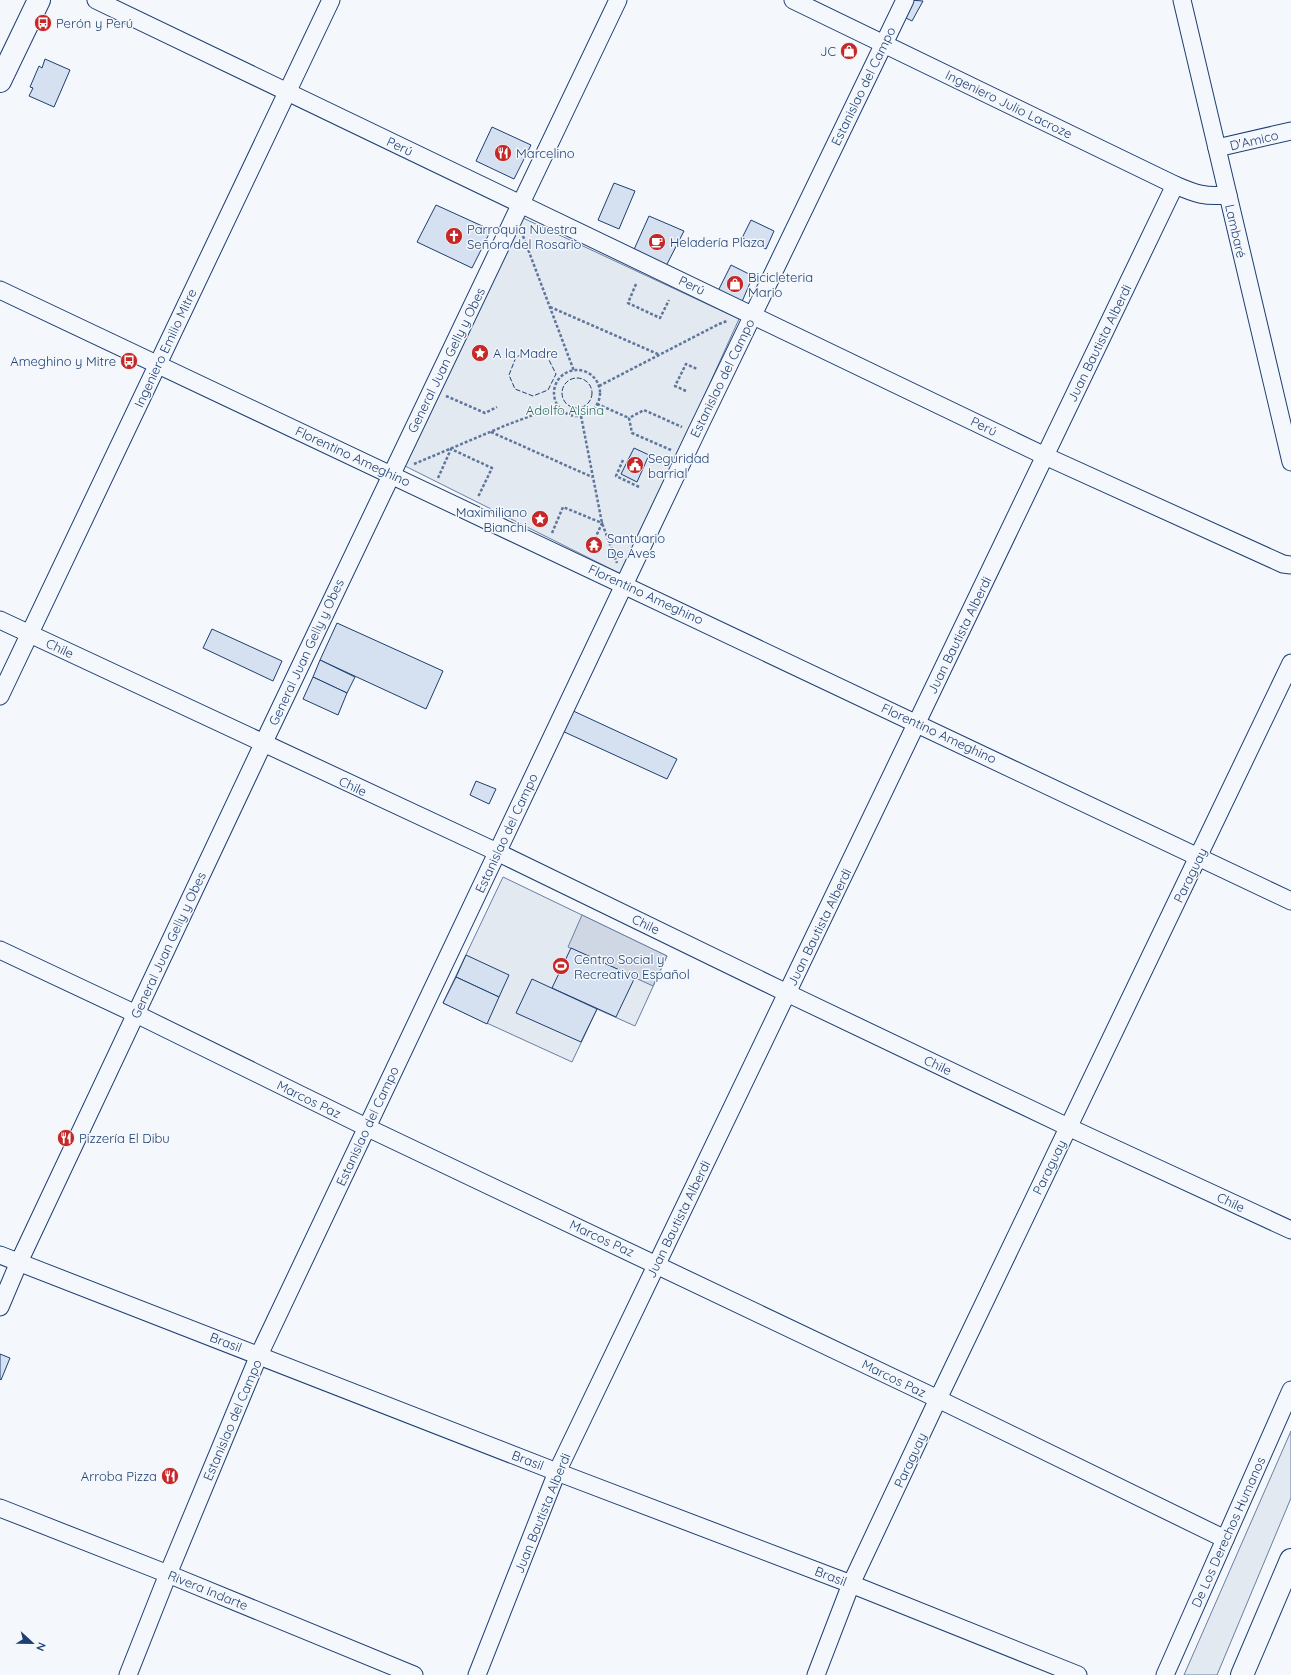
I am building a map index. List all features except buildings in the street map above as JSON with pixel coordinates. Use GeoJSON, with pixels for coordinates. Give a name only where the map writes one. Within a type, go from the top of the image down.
{"type":"FeatureCollection","features":[{"type":"Feature","properties":{"kind":"main road"},"geometry":{"type":"LineString","coordinates":[[0,81],[39,0]]}},
{"type":"Feature","properties":{"kind":"main road"},"geometry":{"type":"LineString","coordinates":[[1242,1675],[1291,1560]]}},
{"type":"Feature","properties":{"kind":"street","name":"Perú"},"geometry":{"type":"LineString","coordinates":[[96,0],[753,314],[1045,456],[1283,564],[1291,565]]}},
{"type":"Feature","properties":{"kind":"street","name":"Ingeniero Emilio Mitre"},"geometry":{"type":"LineString","coordinates":[[0,696],[331,0]]}},
{"type":"Feature","properties":{"kind":"street","name":"General Juan Gelly y Obes"},"geometry":{"type":"LineString","coordinates":[[0,1307],[18,1262],[391,474],[618,0]]}},
{"type":"Feature","properties":{"kind":"street","name":"Ingeniero Julio Lacroze"},"geometry":{"type":"LineString","coordinates":[[793,0],[1175,185],[1201,195],[1228,195]]}},
{"type":"Feature","properties":{"kind":"street","name":"Estanislao del Campo"},"geometry":{"type":"LineString","coordinates":[[128,1675],[168,1574],[259,1355],[684,456],[905,0]]}},
{"type":"Feature","properties":{"kind":"street","name":"Lambaré"},"geometry":{"type":"LineString","coordinates":[[1182,0],[1228,195],[1284,404],[1291,462]]}},
{"type":"Feature","properties":{"kind":"street","name":"D'Amico"},"geometry":{"type":"LineString","coordinates":[[1217,148],[1291,132]]}},
{"type":"Feature","properties":{"kind":"street","name":"Juan Bautista Alberdi"},"geometry":{"type":"LineString","coordinates":[[477,1675],[557,1472],[1175,185]]}},
{"type":"Feature","properties":{"kind":"street","name":"Florentino Ameghino"},"geometry":{"type":"LineString","coordinates":[[0,290],[1291,900]]}},
{"type":"Feature","properties":{"kind":"street","name":"Chile"},"geometry":{"type":"LineString","coordinates":[[0,620],[497,852],[787,993],[1068,1127],[1291,1230]]}},
{"type":"Feature","properties":{"kind":"street","name":"Paraguay"},"geometry":{"type":"LineString","coordinates":[[816,1675],[852,1584],[938,1399],[1291,663]]}},
{"type":"Feature","properties":{"kind":"street","name":"Marcos Paz"},"geometry":{"type":"LineString","coordinates":[[0,950],[136,1014],[366,1127],[938,1399],[1225,1539]]}},
{"type":"Feature","properties":{"kind":"street","name":"Brasil"},"geometry":{"type":"LineString","coordinates":[[0,1255],[557,1472],[852,1584],[1078,1675]]}},
{"type":"Feature","properties":{"kind":"street","name":"De Los Derechos Humanos"},"geometry":{"type":"LineString","coordinates":[[1166,1675],[1291,1390]]}},
{"type":"Feature","properties":{"kind":"street","name":"Rivera Indarte"},"geometry":{"type":"LineString","coordinates":[[0,1508],[168,1574],[414,1675]]}},
{"type":"Feature","properties":{"kind":"path"},"geometry":{"type":"LineString","coordinates":[[521,231],[574,370]]}},
{"type":"Feature","properties":{"kind":"path"},"geometry":{"type":"LineString","coordinates":[[636,284],[628,304],[660,318],[669,300]]}},
{"type":"Feature","properties":{"kind":"path"},"geometry":{"type":"LineString","coordinates":[[550,307],[660,355]]}},
{"type":"Feature","properties":{"kind":"path"},"geometry":{"type":"LineString","coordinates":[[599,386],[719,324],[753,314]]}},
{"type":"Feature","properties":{"kind":"path"},"geometry":{"type":"LineString","coordinates":[[686,391],[675,386],[686,364],[697,369]]}},
{"type":"Feature","properties":{"kind":"path"},"geometry":{"type":"LineString","coordinates":[[574,370],[584,371],[589,374],[597,381],[599,386],[600,396],[597,404],[590,412],[581,416],[568,414],[558,406],[554,395],[556,384],[563,375],[574,370]]}},
{"type":"Feature","properties":{"kind":"path"},"geometry":{"type":"LineString","coordinates":[[444,395],[485,413],[497,408]]}},
{"type":"Feature","properties":{"kind":"path"},"geometry":{"type":"LineString","coordinates":[[597,404],[629,418]]}},
{"type":"Feature","properties":{"kind":"path"},"geometry":{"type":"LineString","coordinates":[[391,474],[490,432],[558,406]]}},
{"type":"Feature","properties":{"kind":"path"},"geometry":{"type":"LineString","coordinates":[[629,418],[644,410],[696,433]]}},
{"type":"Feature","properties":{"kind":"path"},"geometry":{"type":"LineString","coordinates":[[581,416],[602,523],[608,542],[623,575],[624,584]]}},
{"type":"Feature","properties":{"kind":"path"},"geometry":{"type":"LineString","coordinates":[[629,418],[632,433],[684,456]]}},
{"type":"Feature","properties":{"kind":"path"},"geometry":{"type":"LineString","coordinates":[[490,432],[592,478]]}},
{"type":"Feature","properties":{"kind":"path"},"geometry":{"type":"LineString","coordinates":[[438,478],[451,449]]}},
{"type":"Feature","properties":{"kind":"path"},"geometry":{"type":"LineString","coordinates":[[451,449],[492,468],[478,497]]}},
{"type":"Feature","properties":{"kind":"path"},"geometry":{"type":"LineString","coordinates":[[623,460],[616,476],[639,487]]}},
{"type":"Feature","properties":{"kind":"path"},"geometry":{"type":"LineString","coordinates":[[552,533],[563,507],[602,523]]}},
{"type":"Feature","properties":{"kind":"path"},"geometry":{"type":"LineString","coordinates":[[590,550],[602,523]]}},
{"type":"Feature","properties":{"kind":"green space","name":"Adolfo Alsina"},"geometry":{"type":"Polygon","coordinates":[[[523,218],[739,319],[623,575],[405,466],[523,218]]]}},
{"type":"Feature","properties":{"kind":"green space","name":"Centro Social y Recreativo Español"},"geometry":{"type":"Polygon","coordinates":[[[503,877],[667,956],[635,1026],[597,1009],[572,1062],[443,1003],[503,877]]]}},
{"type":"Feature","properties":{"kind":"green space"},"geometry":{"type":"Polygon","coordinates":[[[1291,1431],[1291,1498],[1217,1675],[1184,1675],[1291,1431]]]}},
{"type":"Feature","properties":{"kind":"shaded area"},"geometry":{"type":"Polygon","coordinates":[[[582,915],[667,956],[653,986],[568,947],[582,915]]]}},
{"type":"Feature","properties":{"kind":"fence"},"geometry":{"type":"LineString","coordinates":[[531,351],[548,358],[556,374],[548,390],[533,396],[515,389],[509,375],[516,357],[531,351]]}},
{"type":"Feature","properties":{"kind":"fence"},"geometry":{"type":"LineString","coordinates":[[577,378],[583,379],[591,387],[592,393],[591,399],[583,407],[577,408],[571,407],[563,399],[562,393],[563,387],[571,379],[577,378]]}},
{"type":"Feature","properties":{"kind":"place","name":"Perón y Perú"},"geometry":{"type":"Point","coordinates":[43,23]}},
{"type":"Feature","properties":{"kind":"place","name":"JC"},"geometry":{"type":"Point","coordinates":[849,51]}},
{"type":"Feature","properties":{"kind":"place","name":"Marcelino"},"geometry":{"type":"Point","coordinates":[503,153]}},
{"type":"Feature","properties":{"kind":"place","name":"Parroquia Nuestra Señora del Rosario"},"geometry":{"type":"Point","coordinates":[454,236]}},
{"type":"Feature","properties":{"kind":"place","name":"Heladería Plaza"},"geometry":{"type":"Point","coordinates":[657,242]}},
{"type":"Feature","properties":{"kind":"place","name":"Bicicleteria Mario"},"geometry":{"type":"Point","coordinates":[735,284]}},
{"type":"Feature","properties":{"kind":"place","name":"A la Madre"},"geometry":{"type":"Point","coordinates":[480,353]}},
{"type":"Feature","properties":{"kind":"place","name":"Ameghino y Mitre"},"geometry":{"type":"Point","coordinates":[129,361]}},
{"type":"Feature","properties":{"kind":"place","name":"Seguridad barrial"},"geometry":{"type":"Point","coordinates":[635,465]}},
{"type":"Feature","properties":{"kind":"place","name":"Maximiliano Bianchi"},"geometry":{"type":"Point","coordinates":[540,519]}},
{"type":"Feature","properties":{"kind":"place","name":"Santuario De Aves"},"geometry":{"type":"Point","coordinates":[594,545]}},
{"type":"Feature","properties":{"kind":"place","name":"Centro Social y Recreativo Español"},"geometry":{"type":"Point","coordinates":[561,966]}},
{"type":"Feature","properties":{"kind":"place","name":"Pizzería El Dibu"},"geometry":{"type":"Point","coordinates":[66,1138]}},
{"type":"Feature","properties":{"kind":"place","name":"Arroba Pizza"},"geometry":{"type":"Point","coordinates":[170,1476]}}]}
